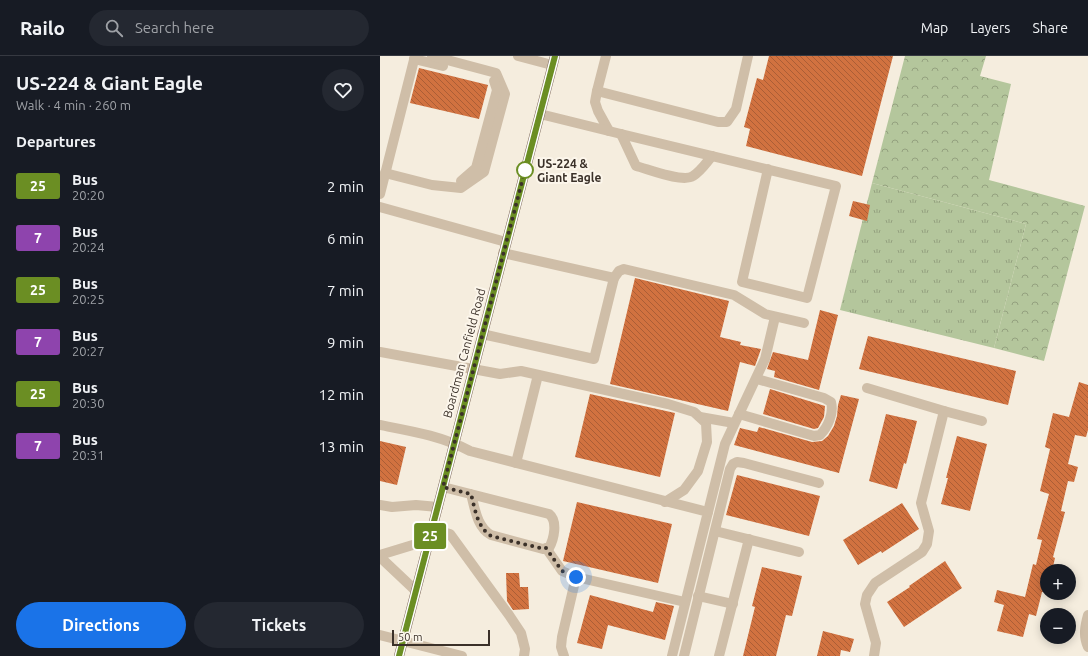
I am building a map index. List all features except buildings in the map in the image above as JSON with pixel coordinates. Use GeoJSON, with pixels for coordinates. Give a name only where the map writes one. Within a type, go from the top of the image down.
{"type":"FeatureCollection","features":[{"type":"Feature","properties":{"kind":"main road","name":"Boardman Canfield Road"},"geometry":{"type":"LineString","coordinates":[[399,656],[554,60]]}},
{"type":"Feature","properties":{"kind":"street"},"geometry":{"type":"LineString","coordinates":[[386,170],[432,185],[461,188],[484,172],[505,94],[496,73],[432,56]]}},
{"type":"Feature","properties":{"kind":"street"},"geometry":{"type":"LineString","coordinates":[[518,56],[554,60]]}},
{"type":"Feature","properties":{"kind":"street"},"geometry":{"type":"LineString","coordinates":[[606,56],[595,102],[598,111],[609,131]]}},
{"type":"Feature","properties":{"kind":"street"},"geometry":{"type":"LineString","coordinates":[[597,91],[718,122],[727,122],[736,109],[748,56]]}},
{"type":"Feature","properties":{"kind":"street"},"geometry":{"type":"LineString","coordinates":[[380,194],[414,57],[493,79],[497,90],[476,168],[462,181],[386,170]]}},
{"type":"Feature","properties":{"kind":"street"},"geometry":{"type":"LineString","coordinates":[[540,114],[768,169],[836,186],[807,298],[742,282],[768,169]]}},
{"type":"Feature","properties":{"kind":"street"},"geometry":{"type":"LineString","coordinates":[[621,134],[636,166],[683,179],[692,177],[702,169],[712,156]]}},
{"type":"Feature","properties":{"kind":"street"},"geometry":{"type":"LineString","coordinates":[[380,207],[506,242]]}},
{"type":"Feature","properties":{"kind":"street"},"geometry":{"type":"LineString","coordinates":[[503,253],[614,278]]}},
{"type":"Feature","properties":{"kind":"street"},"geometry":{"type":"LineString","coordinates":[[482,334],[594,359],[614,278],[619,271],[624,269],[734,295],[756,310],[765,314],[804,323]]}},
{"type":"Feature","properties":{"kind":"street"},"geometry":{"type":"LineString","coordinates":[[672,656],[725,444],[766,359],[775,317]]}},
{"type":"Feature","properties":{"kind":"street"},"geometry":{"type":"LineString","coordinates":[[380,352],[500,374],[521,371],[668,404],[694,412],[706,423],[707,442],[698,470],[684,490],[665,502]]}},
{"type":"Feature","properties":{"kind":"street"},"geometry":{"type":"LineString","coordinates":[[516,463],[538,375]]}},
{"type":"Feature","properties":{"kind":"street"},"geometry":{"type":"LineString","coordinates":[[739,414],[814,436],[820,436],[825,430],[833,408],[831,402],[824,398],[757,379]]}},
{"type":"Feature","properties":{"kind":"street"},"geometry":{"type":"LineString","coordinates":[[867,388],[982,421]]}},
{"type":"Feature","properties":{"kind":"street"},"geometry":{"type":"LineString","coordinates":[[874,656],[876,643],[865,604],[867,595],[875,583],[922,552],[927,544],[929,531],[921,503],[944,411]]}},
{"type":"Feature","properties":{"kind":"street"},"geometry":{"type":"LineString","coordinates":[[700,417],[734,424]]}},
{"type":"Feature","properties":{"kind":"street"},"geometry":{"type":"LineString","coordinates":[[380,425],[433,436],[454,442],[470,451],[708,512]]}},
{"type":"Feature","properties":{"kind":"street"},"geometry":{"type":"LineString","coordinates":[[684,656],[730,469],[733,464],[737,462],[744,463],[819,482]]}},
{"type":"Feature","properties":{"kind":"street"},"geometry":{"type":"LineString","coordinates":[[443,487],[471,494],[549,514],[553,516],[553,538],[549,548],[544,549],[491,536],[485,532],[480,526],[471,494]]}},
{"type":"Feature","properties":{"kind":"street"},"geometry":{"type":"LineString","coordinates":[[380,505],[392,507],[416,505],[438,507]]}},
{"type":"Feature","properties":{"kind":"street"},"geometry":{"type":"LineString","coordinates":[[432,529],[450,534],[509,615],[521,633],[525,649],[524,656]]}},
{"type":"Feature","properties":{"kind":"street"},"geometry":{"type":"LineString","coordinates":[[715,531],[799,552]]}},
{"type":"Feature","properties":{"kind":"street"},"geometry":{"type":"LineString","coordinates":[[719,656],[749,539]]}},
{"type":"Feature","properties":{"kind":"street"},"geometry":{"type":"LineString","coordinates":[[416,591],[380,556],[429,540]]}},
{"type":"Feature","properties":{"kind":"street"},"geometry":{"type":"LineString","coordinates":[[546,548],[562,571],[576,577],[686,602]]}},
{"type":"Feature","properties":{"kind":"street"},"geometry":{"type":"LineString","coordinates":[[564,656],[561,647],[562,637],[576,577]]}},
{"type":"Feature","properties":{"kind":"street"},"geometry":{"type":"LineString","coordinates":[[698,596],[733,604]]}},
{"type":"Feature","properties":{"kind":"street"},"geometry":{"type":"LineString","coordinates":[[1088,615],[1085,627],[1085,636],[1088,647]]}},
{"type":"Feature","properties":{"kind":"street"},"geometry":{"type":"LineString","coordinates":[[380,635],[462,656]]}},
{"type":"Feature","properties":{"kind":"green space"},"geometry":{"type":"Polygon","coordinates":[[[905,56],[986,56],[980,76],[1011,84],[989,180],[1085,206],[1044,361],[994,348],[1026,224],[872,183],[905,56]]]}},
{"type":"Feature","properties":{"kind":"green space"},"geometry":{"type":"Polygon","coordinates":[[[872,183],[1026,224],[994,348],[840,310],[872,183]]]}},
{"type":"Feature","properties":{"kind":"bus line","name":"25"},"geometry":{"type":"LineString","coordinates":[[399,656],[555,56]]}},
{"type":"Feature","properties":{"kind":"place","name":"US-224 & Giant Eagle"},"geometry":{"type":"Point","coordinates":[525,170]}},
{"type":"Feature","properties":{"kind":"route"},"geometry":{"type":"LineString","coordinates":[[525,170],[443,487],[471,494],[480,526],[485,532],[491,536],[544,549],[546,548],[562,571],[576,577]]}}]}
